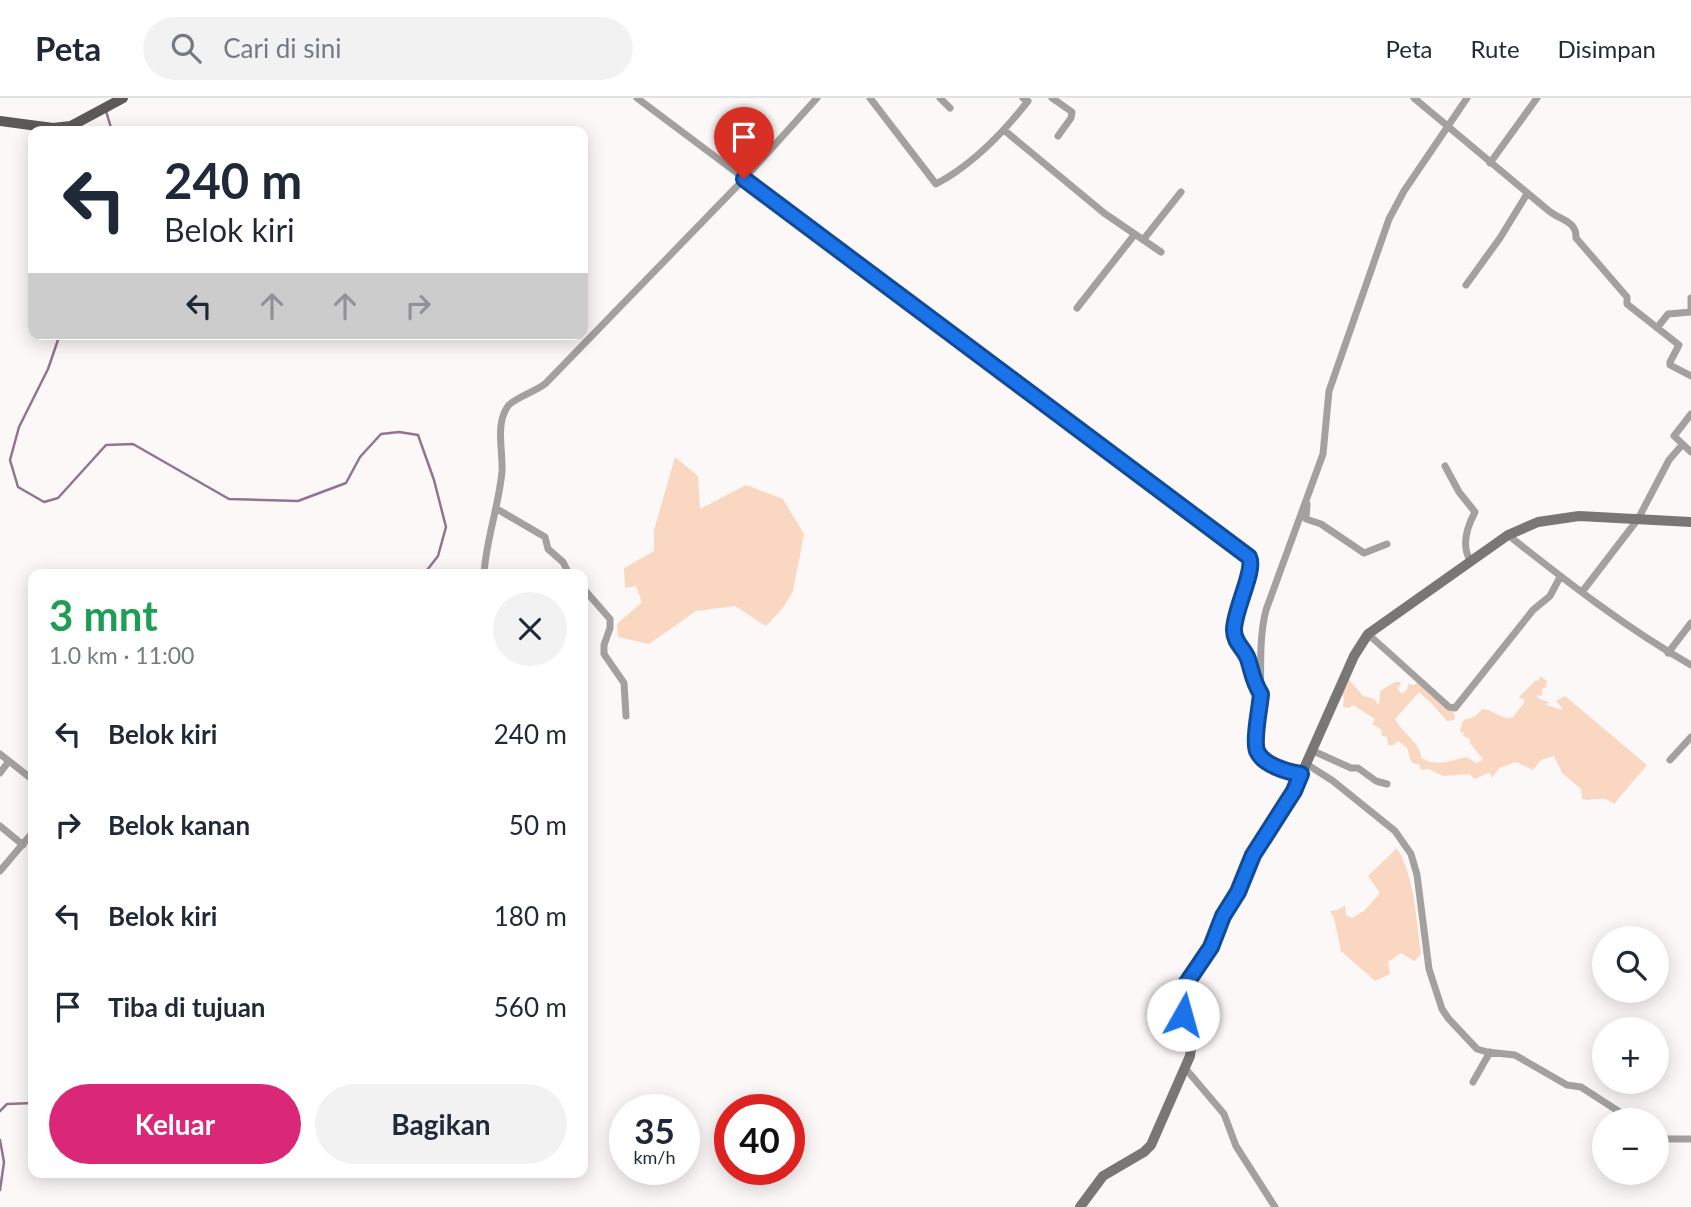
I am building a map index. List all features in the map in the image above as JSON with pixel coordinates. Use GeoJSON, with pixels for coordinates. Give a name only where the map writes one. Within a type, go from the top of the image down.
{"type":"FeatureCollection","features":[{"type":"Feature","properties":{"kind":"main road"},"geometry":{"type":"LineString","coordinates":[[71,126],[121,99]]}},
{"type":"Feature","properties":{"kind":"main road"},"geometry":{"type":"LineString","coordinates":[[0,121],[28,126]]}},
{"type":"Feature","properties":{"kind":"street"},"geometry":{"type":"LineString","coordinates":[[637,98],[1249,557],[1251,569],[1237,607],[1234,629],[1237,644],[1248,658],[1255,685],[1261,694]]}},
{"type":"Feature","properties":{"kind":"street"},"geometry":{"type":"LineString","coordinates":[[588,340],[744,179],[817,98]]}},
{"type":"Feature","properties":{"kind":"street"},"geometry":{"type":"LineString","coordinates":[[870,98],[936,184],[984,149],[1028,99]]}},
{"type":"Feature","properties":{"kind":"street"},"geometry":{"type":"LineString","coordinates":[[940,98],[950,108]]}},
{"type":"Feature","properties":{"kind":"street"},"geometry":{"type":"LineString","coordinates":[[1052,98],[1072,112],[1071,118],[1058,136]]}},
{"type":"Feature","properties":{"kind":"street"},"geometry":{"type":"LineString","coordinates":[[1415,98],[1527,194],[1555,216],[1572,225],[1576,238],[1627,297],[1627,304],[1679,345],[1670,365],[1691,376]]}},
{"type":"Feature","properties":{"kind":"street"},"geometry":{"type":"LineString","coordinates":[[1301,774],[1280,769],[1258,753],[1256,747],[1263,622],[1324,454],[1329,391],[1390,219],[1404,191],[1467,98]]}},
{"type":"Feature","properties":{"kind":"street"},"geometry":{"type":"LineString","coordinates":[[1490,163],[1537,98]]}},
{"type":"Feature","properties":{"kind":"street"},"geometry":{"type":"LineString","coordinates":[[1003,130],[1104,213],[1161,253]]}},
{"type":"Feature","properties":{"kind":"street"},"geometry":{"type":"LineString","coordinates":[[1143,240],[1181,192]]}},
{"type":"Feature","properties":{"kind":"street"},"geometry":{"type":"LineString","coordinates":[[1466,285],[1527,194]]}},
{"type":"Feature","properties":{"kind":"street"},"geometry":{"type":"LineString","coordinates":[[1077,308],[1135,234]]}},
{"type":"Feature","properties":{"kind":"street"},"geometry":{"type":"LineString","coordinates":[[1657,328],[1668,314],[1691,312],[1691,298]]}},
{"type":"Feature","properties":{"kind":"street"},"geometry":{"type":"LineString","coordinates":[[485,569],[502,470],[501,425],[508,406],[545,384],[588,340]]}},
{"type":"Feature","properties":{"kind":"street"},"geometry":{"type":"LineString","coordinates":[[1691,414],[1674,434],[1691,452]]}},
{"type":"Feature","properties":{"kind":"street"},"geometry":{"type":"LineString","coordinates":[[1582,592],[1638,519],[1669,460],[1682,445]]}},
{"type":"Feature","properties":{"kind":"street"},"geometry":{"type":"LineString","coordinates":[[1445,466],[1459,492],[1475,512],[1468,526],[1465,551],[1470,561]]}},
{"type":"Feature","properties":{"kind":"street"},"geometry":{"type":"LineString","coordinates":[[1307,496],[1306,519],[1321,524],[1364,554],[1387,544]]}},
{"type":"Feature","properties":{"kind":"street"},"geometry":{"type":"LineString","coordinates":[[497,509],[545,537],[548,549],[563,562],[566,569]]}},
{"type":"Feature","properties":{"kind":"street"},"geometry":{"type":"LineString","coordinates":[[1080,1207],[1103,1176],[1151,1145],[1191,1048],[1181,1005],[1183,992],[1211,947],[1253,855],[1294,791],[1354,656],[1368,634],[1508,535],[1538,522],[1567,517],[1691,522]]}},
{"type":"Feature","properties":{"kind":"street"},"geometry":{"type":"LineString","coordinates":[[1508,535],[1560,577],[1668,653],[1691,665]]}},
{"type":"Feature","properties":{"kind":"street"},"geometry":{"type":"LineString","coordinates":[[1368,634],[1449,707],[1455,708],[1533,610],[1550,596],[1560,577]]}},
{"type":"Feature","properties":{"kind":"street"},"geometry":{"type":"LineString","coordinates":[[588,594],[610,619],[604,654],[624,683],[626,716]]}},
{"type":"Feature","properties":{"kind":"street"},"geometry":{"type":"LineString","coordinates":[[1668,653],[1691,623]]}},
{"type":"Feature","properties":{"kind":"street"},"geometry":{"type":"LineString","coordinates":[[1670,760],[1691,737]]}},
{"type":"Feature","properties":{"kind":"street"},"geometry":{"type":"LineString","coordinates":[[1311,750],[1350,768],[1358,768],[1376,781],[1387,784]]}},
{"type":"Feature","properties":{"kind":"street"},"geometry":{"type":"LineString","coordinates":[[0,754],[28,776]]}},
{"type":"Feature","properties":{"kind":"street"},"geometry":{"type":"LineString","coordinates":[[0,773],[9,761]]}},
{"type":"Feature","properties":{"kind":"street"},"geometry":{"type":"LineString","coordinates":[[1305,764],[1346,791],[1401,837],[1415,866],[1429,969],[1442,1009],[1472,1045],[1482,1051],[1515,1055],[1567,1085],[1581,1087],[1613,1108]]}},
{"type":"Feature","properties":{"kind":"street"},"geometry":{"type":"LineString","coordinates":[[0,827],[23,845]]}},
{"type":"Feature","properties":{"kind":"street"},"geometry":{"type":"LineString","coordinates":[[0,871],[28,838]]}},
{"type":"Feature","properties":{"kind":"street"},"geometry":{"type":"LineString","coordinates":[[1474,1082],[1490,1052]]}},
{"type":"Feature","properties":{"kind":"street"},"geometry":{"type":"LineString","coordinates":[[1185,1068],[1224,1114],[1236,1146],[1275,1207]]}},
{"type":"Feature","properties":{"kind":"street"},"geometry":{"type":"LineString","coordinates":[[1669,1139],[1691,1139]]}},
{"type":"Feature","properties":{"kind":"shaded area"},"geometry":{"type":"Polygon","coordinates":[[[675,457],[698,476],[700,509],[746,485],[783,499],[804,534],[793,591],[783,608],[766,626],[735,606],[696,611],[649,644],[618,637],[617,624],[642,602],[636,586],[625,588],[624,568],[654,551],[654,530],[675,457]]]}},
{"type":"Feature","properties":{"kind":"shaded area"},"geometry":{"type":"Polygon","coordinates":[[[1346,676],[1363,696],[1374,699],[1379,705],[1380,691],[1395,682],[1401,682],[1398,689],[1402,694],[1407,690],[1408,684],[1414,685],[1418,682],[1453,712],[1454,720],[1447,721],[1419,692],[1395,719],[1415,743],[1421,758],[1427,761],[1443,762],[1466,757],[1477,763],[1483,759],[1470,743],[1470,739],[1460,732],[1464,720],[1483,709],[1512,718],[1524,703],[1519,697],[1536,680],[1539,681],[1540,676],[1547,681],[1546,687],[1542,689],[1542,696],[1537,695],[1537,698],[1549,702],[1546,705],[1562,710],[1556,701],[1565,696],[1647,765],[1614,804],[1606,799],[1582,799],[1581,789],[1562,773],[1554,756],[1541,760],[1533,770],[1516,762],[1499,768],[1492,778],[1488,773],[1475,779],[1469,774],[1443,776],[1429,769],[1421,770],[1419,764],[1411,761],[1407,748],[1398,741],[1394,745],[1388,745],[1387,737],[1382,736],[1381,729],[1372,724],[1375,719],[1353,705],[1349,708],[1343,707],[1344,698],[1340,691],[1346,676]]]}},
{"type":"Feature","properties":{"kind":"shaded area"},"geometry":{"type":"Polygon","coordinates":[[[1397,848],[1411,885],[1421,954],[1414,961],[1401,953],[1388,962],[1390,974],[1375,981],[1341,951],[1330,911],[1345,905],[1346,915],[1352,918],[1364,911],[1380,893],[1368,876],[1397,848]]]}},
{"type":"Feature","properties":{"kind":"waterway"},"geometry":{"type":"LineString","coordinates":[[106,111],[110,126]]}},
{"type":"Feature","properties":{"kind":"waterway"},"geometry":{"type":"LineString","coordinates":[[58,340],[48,369],[19,427],[10,460],[18,487],[44,502],[58,498],[106,445],[133,444],[229,499],[298,501],[346,483],[360,457],[381,434],[399,432],[418,435],[434,480],[446,527],[438,556],[428,569]]}},
{"type":"Feature","properties":{"kind":"waterway"},"geometry":{"type":"LineString","coordinates":[[0,1111],[7,1104],[28,1103]]}},
{"type":"Feature","properties":{"kind":"waterway"},"geometry":{"type":"LineString","coordinates":[[0,1140],[4,1162],[0,1190]]}},
{"type":"Feature","properties":{"kind":"route"},"geometry":{"type":"LineString","coordinates":[[744,179],[1249,557],[1251,569],[1237,607],[1234,629],[1237,644],[1248,658],[1255,685],[1261,694],[1256,747],[1263,758],[1280,769],[1301,774],[1294,791],[1253,855],[1211,947],[1186,984],[1181,1005],[1183,1015]]}}]}
